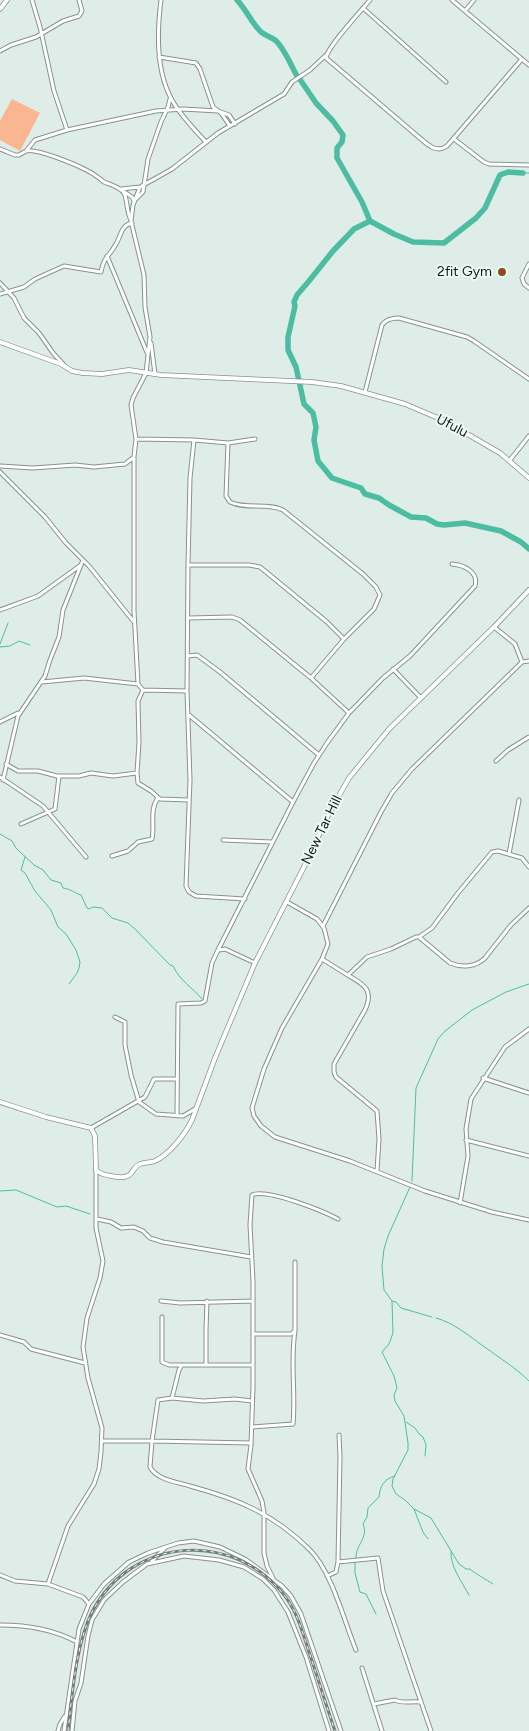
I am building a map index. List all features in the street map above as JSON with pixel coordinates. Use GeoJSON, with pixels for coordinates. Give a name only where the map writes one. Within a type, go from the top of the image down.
{"type":"FeatureCollection","features":[{"type":"Feature","properties":{"kind":"street"},"geometry":{"type":"LineString","coordinates":[[0,9],[7,0]]}},
{"type":"Feature","properties":{"kind":"street"},"geometry":{"type":"LineString","coordinates":[[32,0],[54,91],[67,130]]}},
{"type":"Feature","properties":{"kind":"street"},"geometry":{"type":"LineString","coordinates":[[0,51],[11,45],[42,35],[63,21],[81,14],[82,10],[79,0]]}},
{"type":"Feature","properties":{"kind":"street"},"geometry":{"type":"LineString","coordinates":[[160,0],[160,57],[162,72],[170,96],[178,110],[206,142]]}},
{"type":"Feature","properties":{"kind":"street"},"geometry":{"type":"LineString","coordinates":[[121,190],[140,187],[172,169],[218,133],[284,94],[292,82],[310,70],[326,55],[370,0]]}},
{"type":"Feature","properties":{"kind":"street"},"geometry":{"type":"LineString","coordinates":[[452,0],[529,65]]}},
{"type":"Feature","properties":{"kind":"street"},"geometry":{"type":"LineString","coordinates":[[465,11],[474,0]]}},
{"type":"Feature","properties":{"kind":"street"},"geometry":{"type":"LineString","coordinates":[[363,8],[446,82]]}},
{"type":"Feature","properties":{"kind":"street"},"geometry":{"type":"LineString","coordinates":[[326,55],[329,62],[436,149],[443,149],[454,139],[522,59]]}},
{"type":"Feature","properties":{"kind":"street"},"geometry":{"type":"LineString","coordinates":[[160,57],[196,63],[200,69],[211,104],[230,126]]}},
{"type":"Feature","properties":{"kind":"street"},"geometry":{"type":"LineString","coordinates":[[134,201],[143,192],[148,159],[160,122],[170,103],[170,96]]}},
{"type":"Feature","properties":{"kind":"street"},"geometry":{"type":"LineString","coordinates":[[0,149],[19,155],[26,151],[35,140],[67,130],[166,111],[218,111],[229,115],[235,124]]}},
{"type":"Feature","properties":{"kind":"street"},"geometry":{"type":"LineString","coordinates":[[454,139],[489,164],[529,164]]}},
{"type":"Feature","properties":{"kind":"street"},"geometry":{"type":"LineString","coordinates":[[26,151],[37,150],[88,170],[132,197],[134,201]]}},
{"type":"Feature","properties":{"kind":"street"},"geometry":{"type":"LineString","coordinates":[[131,222],[134,201],[140,187]]}},
{"type":"Feature","properties":{"kind":"street"},"geometry":{"type":"LineString","coordinates":[[121,190],[125,197],[144,275],[145,307],[155,374]]}},
{"type":"Feature","properties":{"kind":"street"},"geometry":{"type":"LineString","coordinates":[[0,294],[24,287],[35,279],[64,266],[101,272],[102,264],[116,244],[121,230],[126,224],[131,222]]}},
{"type":"Feature","properties":{"kind":"street"},"geometry":{"type":"LineString","coordinates":[[107,256],[148,356]]}},
{"type":"Feature","properties":{"kind":"street"},"geometry":{"type":"LineString","coordinates":[[529,264],[522,278],[524,284],[529,288]]}},
{"type":"Feature","properties":{"kind":"street"},"geometry":{"type":"LineString","coordinates":[[0,283],[8,292],[24,318],[45,340],[64,365]]}},
{"type":"Feature","properties":{"kind":"street"},"geometry":{"type":"LineString","coordinates":[[365,392],[382,325],[386,320],[392,318],[399,318],[468,338],[529,379]]}},
{"type":"Feature","properties":{"kind":"street"},"geometry":{"type":"LineString","coordinates":[[150,333],[146,373],[131,405],[136,439],[134,457],[134,622],[138,684],[143,690],[188,691]]}},
{"type":"Feature","properties":{"kind":"street","name":"Ufulu"},"geometry":{"type":"LineString","coordinates":[[0,342],[64,365],[72,371],[88,374],[129,370],[155,374],[312,382],[365,392],[428,413],[491,446],[510,460],[529,478]]}},
{"type":"Feature","properties":{"kind":"street"},"geometry":{"type":"LineString","coordinates":[[510,460],[529,436]]}},
{"type":"Feature","properties":{"kind":"street"},"geometry":{"type":"LineString","coordinates":[[136,439],[194,440],[228,443],[255,439]]}},
{"type":"Feature","properties":{"kind":"street"},"geometry":{"type":"LineString","coordinates":[[194,440],[190,484],[188,565],[190,780],[186,886],[189,892],[196,896],[245,899]]}},
{"type":"Feature","properties":{"kind":"street"},"geometry":{"type":"LineString","coordinates":[[228,443],[226,496],[228,500],[238,505],[268,506],[283,510],[358,570],[376,587],[380,598],[374,609],[344,639],[312,678]]}},
{"type":"Feature","properties":{"kind":"street"},"geometry":{"type":"LineString","coordinates":[[0,466],[34,468],[75,465],[94,467],[125,464],[134,457]]}},
{"type":"Feature","properties":{"kind":"street"},"geometry":{"type":"LineString","coordinates":[[0,472],[45,517],[105,584],[134,622]]}},
{"type":"Feature","properties":{"kind":"street"},"geometry":{"type":"LineString","coordinates":[[83,560],[62,610],[59,637],[41,682],[19,713],[1,779],[35,800],[49,812],[86,857]]}},
{"type":"Feature","properties":{"kind":"street"},"geometry":{"type":"LineString","coordinates":[[177,1116],[178,1004],[201,1003],[204,1001],[212,963],[218,950],[272,842],[319,755],[349,713],[393,669],[410,656],[475,586],[476,578],[471,571],[462,565],[452,564]]}},
{"type":"Feature","properties":{"kind":"street"},"geometry":{"type":"LineString","coordinates":[[0,610],[38,596],[81,565]]}},
{"type":"Feature","properties":{"kind":"street"},"geometry":{"type":"LineString","coordinates":[[188,565],[250,565],[260,567],[327,622],[344,639]]}},
{"type":"Feature","properties":{"kind":"street","name":"New Tar Hill"},"geometry":{"type":"LineString","coordinates":[[96,1170],[101,1175],[129,1176],[137,1165],[154,1162],[177,1142],[192,1120],[198,1107],[215,1058],[255,963],[287,902],[329,813],[349,778],[380,738],[494,627],[529,590]]}},
{"type":"Feature","properties":{"kind":"street"},"geometry":{"type":"LineString","coordinates":[[188,618],[236,618],[312,678],[349,713]]}},
{"type":"Feature","properties":{"kind":"street"},"geometry":{"type":"LineString","coordinates":[[494,627],[515,644],[522,662]]}},
{"type":"Feature","properties":{"kind":"street"},"geometry":{"type":"LineString","coordinates":[[188,656],[196,655],[220,672],[319,755]]}},
{"type":"Feature","properties":{"kind":"street"},"geometry":{"type":"LineString","coordinates":[[323,926],[392,794],[412,769],[522,662],[529,661]]}},
{"type":"Feature","properties":{"kind":"street"},"geometry":{"type":"LineString","coordinates":[[393,669],[420,698]]}},
{"type":"Feature","properties":{"kind":"street"},"geometry":{"type":"LineString","coordinates":[[41,682],[84,678],[138,684]]}},
{"type":"Feature","properties":{"kind":"street"},"geometry":{"type":"LineString","coordinates":[[143,690],[138,700],[139,742],[137,773],[140,785],[151,791],[158,798],[188,800]]}},
{"type":"Feature","properties":{"kind":"street"},"geometry":{"type":"LineString","coordinates":[[0,722],[19,713]]}},
{"type":"Feature","properties":{"kind":"street"},"geometry":{"type":"LineString","coordinates":[[188,714],[293,802]]}},
{"type":"Feature","properties":{"kind":"street"},"geometry":{"type":"LineString","coordinates":[[496,761],[508,750],[529,737]]}},
{"type":"Feature","properties":{"kind":"street"},"geometry":{"type":"LineString","coordinates":[[6,764],[18,771],[38,771],[59,776],[79,776],[91,773],[113,776],[137,773]]}},
{"type":"Feature","properties":{"kind":"street"},"geometry":{"type":"LineString","coordinates":[[56,820],[59,776]]}},
{"type":"Feature","properties":{"kind":"street"},"geometry":{"type":"LineString","coordinates":[[112,856],[128,851],[138,842],[152,839],[152,815],[158,798]]}},
{"type":"Feature","properties":{"kind":"street"},"geometry":{"type":"LineString","coordinates":[[509,854],[519,800]]}},
{"type":"Feature","properties":{"kind":"street"},"geometry":{"type":"LineString","coordinates":[[21,824],[49,812],[56,806]]}},
{"type":"Feature","properties":{"kind":"street"},"geometry":{"type":"LineString","coordinates":[[223,840],[272,842]]}},
{"type":"Feature","properties":{"kind":"street"},"geometry":{"type":"LineString","coordinates":[[348,975],[367,957],[391,949],[416,936],[419,937],[432,928],[490,853],[498,851],[522,858],[529,867]]}},
{"type":"Feature","properties":{"kind":"street"},"geometry":{"type":"LineString","coordinates":[[287,902],[314,916],[323,926],[328,941],[322,959],[270,1052],[253,1102],[253,1112],[261,1126],[275,1137],[378,1171],[425,1191],[460,1203],[529,1220]]}},
{"type":"Feature","properties":{"kind":"street"},"geometry":{"type":"LineString","coordinates":[[419,937],[450,963],[474,966],[481,962],[511,925],[529,908]]}},
{"type":"Feature","properties":{"kind":"street"},"geometry":{"type":"LineString","coordinates":[[218,950],[225,949],[255,963]]}},
{"type":"Feature","properties":{"kind":"street"},"geometry":{"type":"LineString","coordinates":[[322,959],[361,982],[368,994],[369,1002],[334,1064],[334,1072],[336,1077],[376,1110],[379,1139],[378,1171]]}},
{"type":"Feature","properties":{"kind":"street"},"geometry":{"type":"LineString","coordinates":[[115,1017],[125,1022],[125,1045],[139,1102],[156,1114],[177,1116],[186,1115],[198,1107]]}},
{"type":"Feature","properties":{"kind":"street"},"geometry":{"type":"LineString","coordinates":[[460,1203],[468,1156],[466,1140],[468,1108],[471,1099],[505,1047],[529,1029]]}},
{"type":"Feature","properties":{"kind":"street"},"geometry":{"type":"LineString","coordinates":[[483,1078],[529,1093]]}},
{"type":"Feature","properties":{"kind":"street"},"geometry":{"type":"LineString","coordinates":[[0,1102],[46,1117],[91,1128],[105,1122],[147,1096],[154,1079],[177,1079]]}},
{"type":"Feature","properties":{"kind":"street"},"geometry":{"type":"LineString","coordinates":[[48,1584],[68,1526],[94,1484],[99,1469],[102,1441],[100,1420],[85,1364],[83,1347],[103,1261],[96,1228],[95,1136],[91,1128]]}},
{"type":"Feature","properties":{"kind":"street"},"geometry":{"type":"LineString","coordinates":[[466,1140],[529,1156]]}},
{"type":"Feature","properties":{"kind":"street"},"geometry":{"type":"LineString","coordinates":[[274,1580],[265,1558],[262,1501],[248,1469],[252,1427],[253,1365],[250,1225],[252,1195],[262,1192],[310,1206],[338,1219]]}},
{"type":"Feature","properties":{"kind":"street"},"geometry":{"type":"LineString","coordinates":[[96,1219],[111,1222],[121,1228],[134,1227],[144,1231],[150,1238],[163,1242],[251,1257]]}},
{"type":"Feature","properties":{"kind":"street"},"geometry":{"type":"LineString","coordinates":[[252,1427],[293,1424],[295,1407],[292,1382],[295,1331],[295,1262]]}},
{"type":"Feature","properties":{"kind":"street"},"geometry":{"type":"LineString","coordinates":[[162,1301],[253,1301]]}},
{"type":"Feature","properties":{"kind":"street"},"geometry":{"type":"LineString","coordinates":[[206,1365],[208,1301]]}},
{"type":"Feature","properties":{"kind":"street"},"geometry":{"type":"LineString","coordinates":[[162,1317],[162,1362],[169,1365],[253,1365]]}},
{"type":"Feature","properties":{"kind":"street"},"geometry":{"type":"LineString","coordinates":[[253,1334],[291,1334],[295,1331]]}},
{"type":"Feature","properties":{"kind":"street"},"geometry":{"type":"LineString","coordinates":[[0,1335],[24,1342],[31,1349],[85,1364]]}},
{"type":"Feature","properties":{"kind":"street"},"geometry":{"type":"LineString","coordinates":[[172,1398],[182,1365]]}},
{"type":"Feature","properties":{"kind":"street"},"geometry":{"type":"LineString","coordinates":[[252,1401],[236,1399],[204,1401],[172,1398],[158,1400],[150,1467],[152,1471],[162,1478],[218,1494],[264,1513],[279,1523],[310,1550],[319,1561],[327,1576],[356,1650]]}},
{"type":"Feature","properties":{"kind":"street"},"geometry":{"type":"LineString","coordinates":[[327,1576],[336,1572],[338,1562],[339,1435]]}},
{"type":"Feature","properties":{"kind":"street"},"geometry":{"type":"LineString","coordinates":[[102,1441],[251,1443]]}},
{"type":"Feature","properties":{"kind":"street"},"geometry":{"type":"LineString","coordinates":[[64,1731],[77,1642],[81,1623],[89,1604],[104,1584],[120,1568],[135,1559],[178,1543],[194,1541],[220,1546],[245,1559],[282,1586],[291,1596],[301,1614],[341,1731]]}},
{"type":"Feature","properties":{"kind":"street"},"geometry":{"type":"LineString","coordinates":[[72,1731],[75,1701],[81,1683],[86,1645],[92,1620],[108,1595],[166,1548]]}},
{"type":"Feature","properties":{"kind":"street"},"geometry":{"type":"LineString","coordinates":[[151,1562],[184,1556],[219,1560],[244,1567],[263,1579],[274,1590],[288,1612],[306,1657],[329,1731]]}},
{"type":"Feature","properties":{"kind":"street"},"geometry":{"type":"LineString","coordinates":[[338,1562],[378,1558],[383,1592],[398,1631],[420,1702],[432,1731]]}},
{"type":"Feature","properties":{"kind":"street"},"geometry":{"type":"LineString","coordinates":[[0,1575],[15,1581],[48,1584],[83,1597],[89,1604]]}},
{"type":"Feature","properties":{"kind":"street"},"geometry":{"type":"LineString","coordinates":[[0,1625],[20,1625],[44,1629],[61,1634],[77,1642]]}},
{"type":"Feature","properties":{"kind":"street"},"geometry":{"type":"LineString","coordinates":[[362,1668],[382,1731]]}},
{"type":"Feature","properties":{"kind":"street"},"geometry":{"type":"LineString","coordinates":[[374,1704],[395,1700],[399,1702],[420,1702]]}},
{"type":"Feature","properties":{"kind":"street"},"geometry":{"type":"LineString","coordinates":[[58,1731],[60,1724],[66,1716]]}},
{"type":"Feature","properties":{"kind":"shaded area"},"geometry":{"type":"Polygon","coordinates":[[[12,99],[40,113],[20,151],[0,140],[0,121],[12,99]]]}},
{"type":"Feature","properties":{"kind":"waterway"},"geometry":{"type":"LineString","coordinates":[[237,0],[258,29],[278,43],[297,76]]}},
{"type":"Feature","properties":{"kind":"waterway"},"geometry":{"type":"LineString","coordinates":[[299,78],[316,103],[343,135],[342,142],[337,148],[337,158],[362,202],[370,221],[394,234],[413,242],[444,243],[476,218],[485,208],[500,175],[508,172],[523,173]]}},
{"type":"Feature","properties":{"kind":"waterway"},"geometry":{"type":"LineString","coordinates":[[523,173],[529,173]]}},
{"type":"Feature","properties":{"kind":"waterway"},"geometry":{"type":"LineString","coordinates":[[370,221],[354,229],[333,251],[297,295],[294,302],[295,306],[288,337],[288,350],[296,367],[304,404],[313,413],[316,427],[314,440],[318,461],[332,478],[361,488],[365,494],[379,498],[411,517],[426,518],[437,524],[465,523],[501,531],[521,542],[529,549]]}},
{"type":"Feature","properties":{"kind":"waterway"},"geometry":{"type":"LineString","coordinates":[[0,644],[8,623]]}},
{"type":"Feature","properties":{"kind":"waterway"},"geometry":{"type":"LineString","coordinates":[[0,647],[10,646],[19,641],[30,645]]}},
{"type":"Feature","properties":{"kind":"waterway"},"geometry":{"type":"LineString","coordinates":[[0,834],[12,841],[16,848],[34,865],[43,870],[51,880],[61,883],[63,888],[81,895],[87,908],[102,908],[112,918],[128,923],[173,966],[183,980],[202,999]]}},
{"type":"Feature","properties":{"kind":"waterway"},"geometry":{"type":"LineString","coordinates":[[25,857],[21,870],[51,910],[58,927],[66,934],[76,950],[80,962],[79,968],[69,984]]}},
{"type":"Feature","properties":{"kind":"waterway"},"geometry":{"type":"LineString","coordinates":[[412,1181],[416,1088],[438,1039],[472,1010],[506,992],[529,984]]}},
{"type":"Feature","properties":{"kind":"waterway"},"geometry":{"type":"LineString","coordinates":[[410,1187],[384,1249],[382,1266],[384,1290],[392,1301],[396,1302],[401,1308],[432,1317]]}},
{"type":"Feature","properties":{"kind":"waterway"},"geometry":{"type":"LineString","coordinates":[[0,1191],[16,1190],[57,1207],[66,1206],[90,1214]]}},
{"type":"Feature","properties":{"kind":"waterway"},"geometry":{"type":"LineString","coordinates":[[392,1301],[393,1333],[389,1344],[382,1352],[394,1376],[397,1388],[394,1395],[395,1401],[404,1416],[408,1443],[408,1450],[393,1479],[392,1486],[396,1494],[414,1509],[431,1518],[459,1564],[493,1584]]}},
{"type":"Feature","properties":{"kind":"waterway"},"geometry":{"type":"LineString","coordinates":[[436,1318],[450,1323],[462,1331],[529,1381]]}},
{"type":"Feature","properties":{"kind":"waterway"},"geometry":{"type":"LineString","coordinates":[[406,1422],[423,1437],[426,1445],[425,1456]]}},
{"type":"Feature","properties":{"kind":"waterway"},"geometry":{"type":"LineString","coordinates":[[356,1558],[356,1553],[364,1533],[363,1524],[367,1517],[368,1508],[379,1497],[383,1484],[395,1476]]}},
{"type":"Feature","properties":{"kind":"waterway"},"geometry":{"type":"LineString","coordinates":[[414,1509],[423,1532],[428,1539]]}},
{"type":"Feature","properties":{"kind":"waterway"},"geometry":{"type":"LineString","coordinates":[[451,1552],[454,1568],[469,1595]]}},
{"type":"Feature","properties":{"kind":"waterway"},"geometry":{"type":"LineString","coordinates":[[355,1562],[355,1573],[360,1592],[366,1594],[376,1614]]}},
{"type":"Feature","properties":{"kind":"railway"},"geometry":{"type":"LineString","coordinates":[[68,1731],[78,1654],[92,1612],[110,1586],[132,1568],[158,1556],[186,1550],[214,1552],[241,1561],[266,1576],[287,1599],[300,1625],[335,1731]]}},
{"type":"Feature","properties":{"kind":"place","name":"2fit Gym"},"geometry":{"type":"Point","coordinates":[502,272]}}]}
